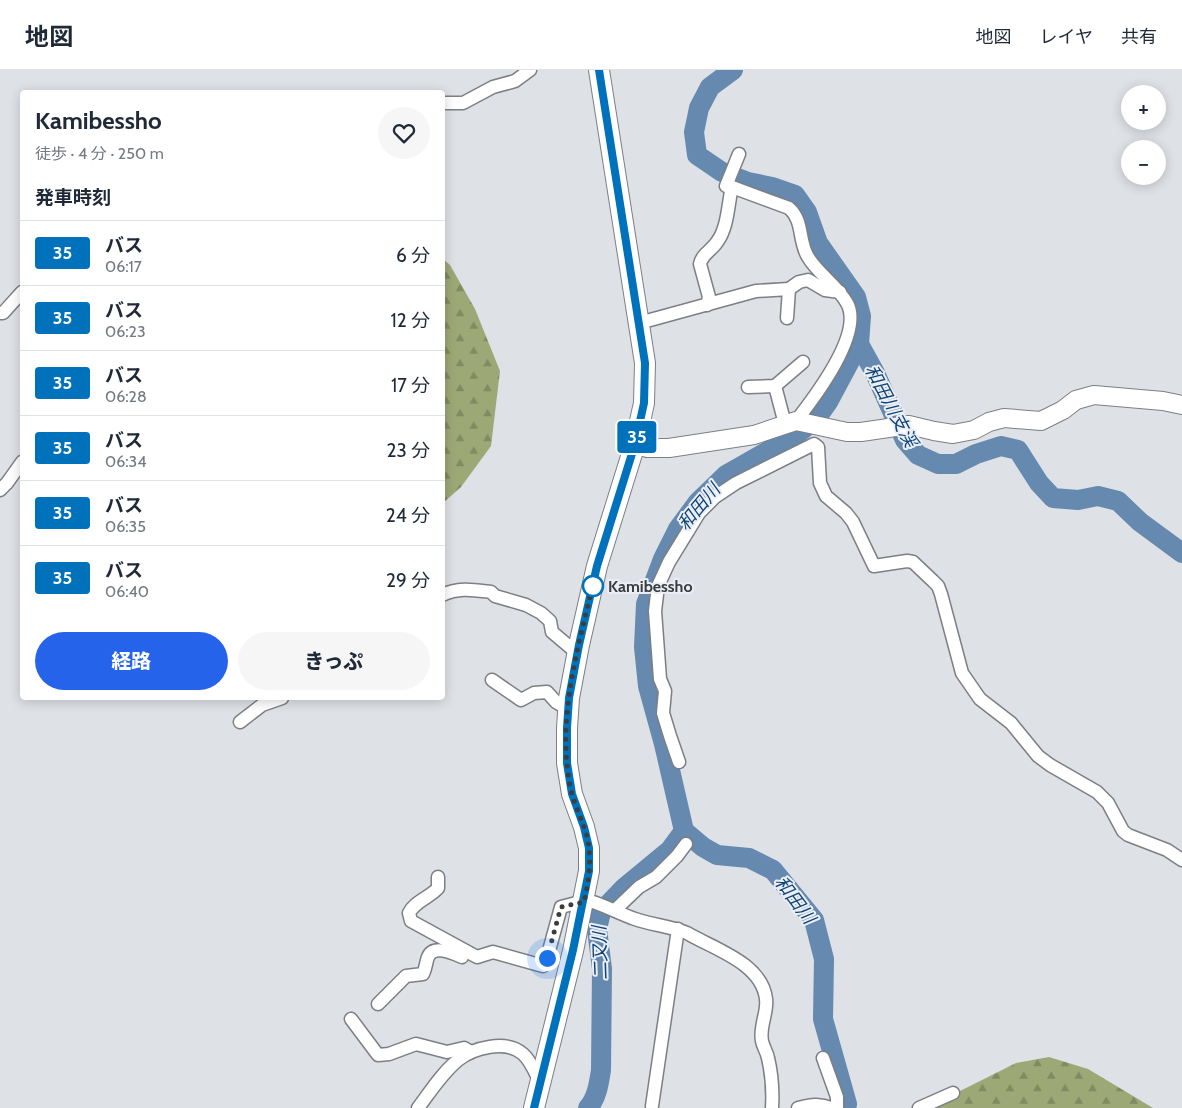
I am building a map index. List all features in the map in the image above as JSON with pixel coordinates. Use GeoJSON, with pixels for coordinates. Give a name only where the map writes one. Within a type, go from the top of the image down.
{"type":"FeatureCollection","features":[{"type":"Feature","properties":{"kind":"main road"},"geometry":{"type":"LineString","coordinates":[[534,1108],[584,900],[589,871],[589,848],[584,827],[572,794],[567,763],[568,709],[597,566],[635,444],[644,403],[645,363],[599,70]]}},
{"type":"Feature","properties":{"kind":"street"},"geometry":{"type":"LineString","coordinates":[[445,103],[463,103],[493,86],[515,81],[530,70]]}},
{"type":"Feature","properties":{"kind":"street"},"geometry":{"type":"LineString","coordinates":[[739,154],[726,186],[789,208],[796,214],[808,257],[840,292],[849,306],[851,318],[850,332],[824,384],[795,422]]}},
{"type":"Feature","properties":{"kind":"street"},"geometry":{"type":"LineString","coordinates":[[706,305],[709,297],[700,264],[701,258],[718,241],[724,227],[732,187]]}},
{"type":"Feature","properties":{"kind":"street"},"geometry":{"type":"LineString","coordinates":[[639,323],[756,291],[789,289],[799,282],[808,280],[825,290],[840,292]]}},
{"type":"Feature","properties":{"kind":"street"},"geometry":{"type":"LineString","coordinates":[[787,318],[789,289]]}},
{"type":"Feature","properties":{"kind":"street"},"geometry":{"type":"LineString","coordinates":[[0,313],[3,313],[20,294]]}},
{"type":"Feature","properties":{"kind":"street"},"geometry":{"type":"LineString","coordinates":[[748,387],[775,386],[802,362]]}},
{"type":"Feature","properties":{"kind":"street"},"geometry":{"type":"LineString","coordinates":[[775,386],[795,422]]}},
{"type":"Feature","properties":{"kind":"street"},"geometry":{"type":"LineString","coordinates":[[635,444],[647,448],[669,448],[754,435],[795,422],[828,429],[861,432],[909,425],[953,434],[974,430],[989,422],[1004,418],[1041,421],[1063,410],[1076,400],[1094,395],[1163,401],[1182,405]]}},
{"type":"Feature","properties":{"kind":"street"},"geometry":{"type":"LineString","coordinates":[[679,762],[663,713],[665,691],[660,679],[655,611],[658,586],[669,562],[699,514],[715,497],[736,483],[814,444],[828,429]]}},
{"type":"Feature","properties":{"kind":"street"},"geometry":{"type":"LineString","coordinates":[[814,444],[818,447],[820,483],[826,496],[846,513],[853,522],[874,566],[908,560],[913,562],[938,586],[962,673],[980,699],[1011,723],[1038,756],[1097,792],[1108,803],[1123,831],[1128,835],[1167,850],[1182,860]]}},
{"type":"Feature","properties":{"kind":"street"},"geometry":{"type":"LineString","coordinates":[[0,490],[20,465]]}},
{"type":"Feature","properties":{"kind":"street"},"geometry":{"type":"LineString","coordinates":[[445,594],[464,589],[491,592],[495,596],[526,605],[541,613],[550,621],[552,632],[578,653]]}},
{"type":"Feature","properties":{"kind":"street"},"geometry":{"type":"LineString","coordinates":[[492,680],[521,700],[534,693],[547,692],[556,702],[568,709]]}},
{"type":"Feature","properties":{"kind":"street"},"geometry":{"type":"LineString","coordinates":[[240,722],[262,706],[277,700]]}},
{"type":"Feature","properties":{"kind":"street"},"geometry":{"type":"LineString","coordinates":[[615,910],[639,887],[656,876],[677,856],[686,844]]}},
{"type":"Feature","properties":{"kind":"street"},"geometry":{"type":"LineString","coordinates":[[438,877],[438,888],[431,896],[412,906],[409,913],[411,921],[477,957]]}},
{"type":"Feature","properties":{"kind":"street"},"geometry":{"type":"LineString","coordinates":[[378,1004],[406,976],[423,974],[431,952],[449,951],[467,960],[493,952],[542,966],[547,958],[561,907],[584,900],[641,921],[678,929],[743,963],[755,974],[763,987],[766,999],[761,1034],[772,1078],[772,1108]]}},
{"type":"Feature","properties":{"kind":"street"},"geometry":{"type":"LineString","coordinates":[[652,1106],[678,929]]}},
{"type":"Feature","properties":{"kind":"street"},"geometry":{"type":"LineString","coordinates":[[351,1019],[378,1055],[388,1054],[416,1044],[447,1052],[464,1048],[472,1052]]}},
{"type":"Feature","properties":{"kind":"street"},"geometry":{"type":"LineString","coordinates":[[418,1108],[457,1061],[472,1052],[492,1047],[509,1047],[523,1054],[535,1071],[541,1084]]}},
{"type":"Feature","properties":{"kind":"street"},"geometry":{"type":"LineString","coordinates":[[823,1058],[837,1097],[837,1108]]}},
{"type":"Feature","properties":{"kind":"street"},"geometry":{"type":"LineString","coordinates":[[919,1108],[954,1093]]}},
{"type":"Feature","properties":{"kind":"street"},"geometry":{"type":"LineString","coordinates":[[798,1108],[814,1104],[823,1104],[832,1108]]}},
{"type":"Feature","properties":{"kind":"green space"},"geometry":{"type":"Polygon","coordinates":[[[445,261],[450,265],[475,309],[500,371],[491,446],[461,487],[445,501],[445,261]]]}},
{"type":"Feature","properties":{"kind":"green space"},"geometry":{"type":"Polygon","coordinates":[[[1049,1057],[1088,1069],[1153,1108],[926,1108],[1016,1063],[1049,1057]]]}},
{"type":"Feature","properties":{"kind":"waterway","name":"和田川"},"geometry":{"type":"LineString","coordinates":[[733,70],[710,87],[699,108],[694,132],[697,155],[722,172],[748,182],[772,187],[795,195],[807,212],[818,243],[856,297],[861,316],[859,344],[828,402],[816,419],[796,435],[726,475],[698,502],[678,529],[663,559],[646,604],[644,647],[648,686],[664,744],[684,831],[703,847],[717,855],[749,858],[773,870],[814,920],[824,959],[823,1019],[847,1104],[846,1108]]}},
{"type":"Feature","properties":{"kind":"waterway","name":"和田川支渓"},"geometry":{"type":"LineString","coordinates":[[859,344],[875,373],[905,440],[918,455],[938,464],[956,464],[976,454],[1001,446],[1018,450],[1039,483],[1053,498],[1078,500],[1098,496],[1118,501],[1140,522],[1182,553]]}},
{"type":"Feature","properties":{"kind":"waterway","name":"二又川"},"geometry":{"type":"LineString","coordinates":[[588,1108],[596,1095],[601,1070],[602,969],[597,929],[601,912],[624,888],[670,850],[684,831]]}},
{"type":"Feature","properties":{"kind":"bus line","name":"35"},"geometry":{"type":"LineString","coordinates":[[534,1108],[573,950],[589,871],[589,848],[584,827],[572,794],[567,763],[569,698],[597,566],[635,444],[644,403],[645,363],[599,70]]}},
{"type":"Feature","properties":{"kind":"place","name":"Kamibessho"},"geometry":{"type":"Point","coordinates":[593,586]}},
{"type":"Feature","properties":{"kind":"route"},"geometry":{"type":"LineString","coordinates":[[547,958],[561,907],[584,902],[589,871],[589,848],[584,827],[572,794],[567,763],[567,728],[569,698],[594,580],[593,586]]}}]}
